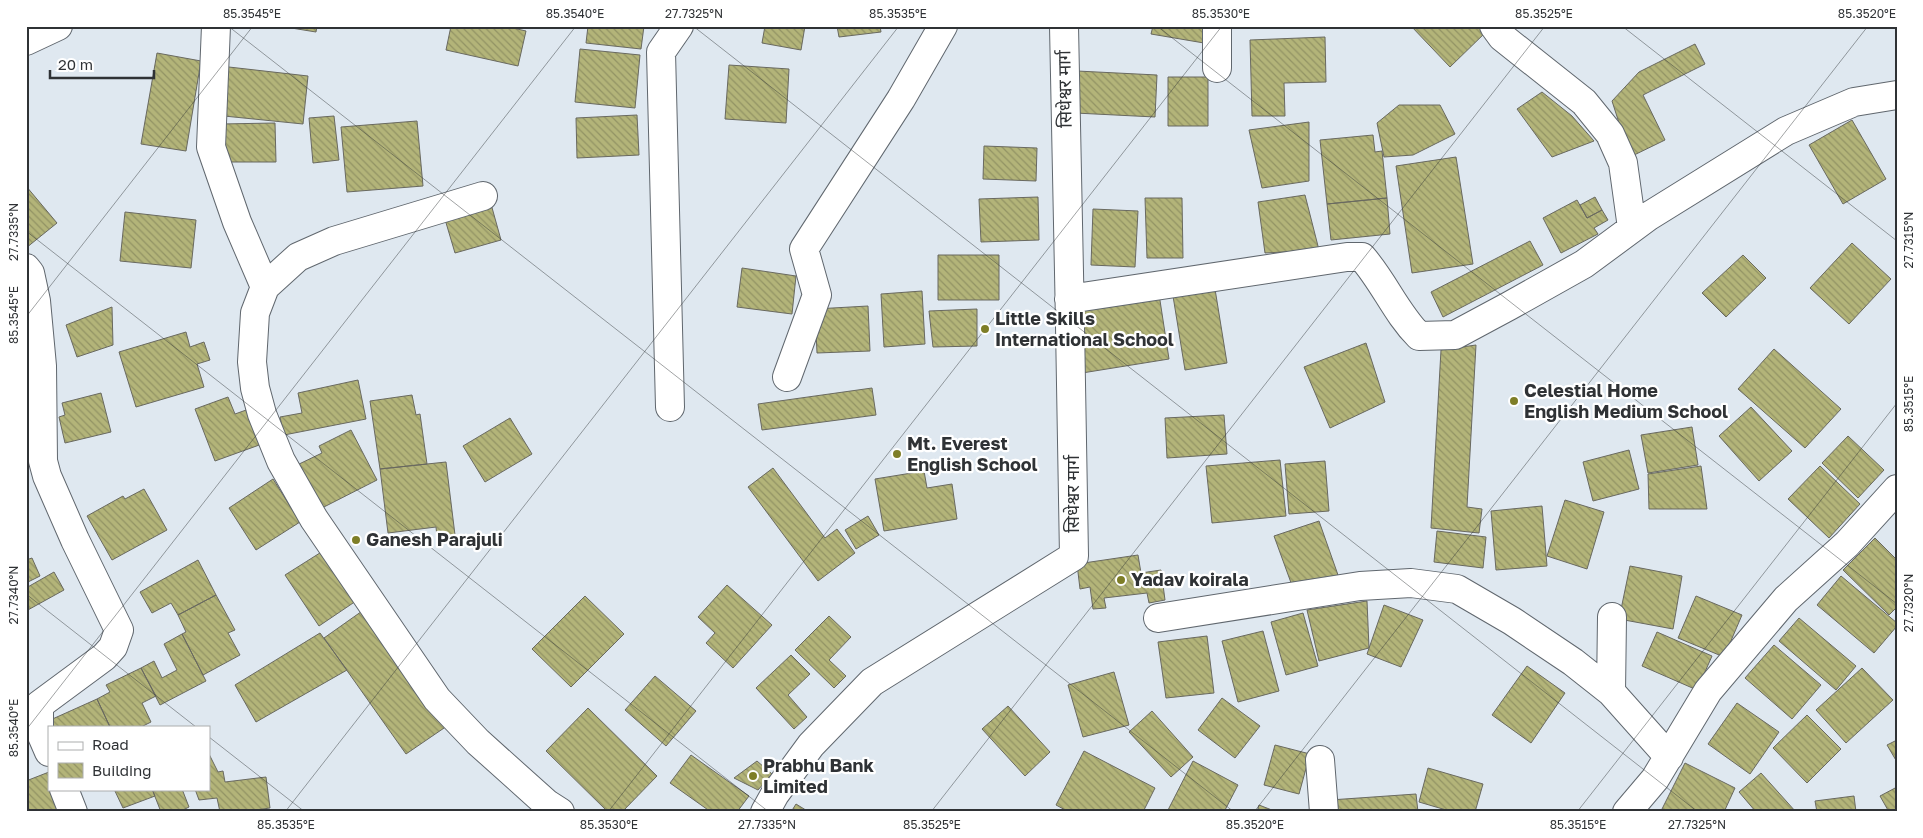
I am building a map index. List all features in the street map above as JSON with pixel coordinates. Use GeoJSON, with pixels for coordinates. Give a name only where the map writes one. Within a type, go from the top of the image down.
{"type":"FeatureCollection","features":[{"type":"Feature","properties":{"kind":"street"},"geometry":{"type":"LineString","coordinates":[[26,41],[58,26]]}},
{"type":"Feature","properties":{"kind":"street"},"geometry":{"type":"LineString","coordinates":[[216,26],[211,147],[237,222],[265,287]]}},
{"type":"Feature","properties":{"kind":"street"},"geometry":{"type":"LineString","coordinates":[[670,407],[661,52],[679,26]]}},
{"type":"Feature","properties":{"kind":"street"},"geometry":{"type":"LineString","coordinates":[[787,377],[817,295],[804,249],[901,99],[943,26]]}},
{"type":"Feature","properties":{"kind":"street","name":"सिधेश्वर मार्ग"},"geometry":{"type":"LineString","coordinates":[[765,812],[775,794],[811,745],[872,682],[1074,556],[1064,26]]}},
{"type":"Feature","properties":{"kind":"street"},"geometry":{"type":"LineString","coordinates":[[1217,26],[1217,68]]}},
{"type":"Feature","properties":{"kind":"street"},"geometry":{"type":"LineString","coordinates":[[1494,26],[1502,37],[1584,102],[1610,134],[1622,163],[1632,228]]}},
{"type":"Feature","properties":{"kind":"street"},"geometry":{"type":"LineString","coordinates":[[1068,300],[1347,257],[1362,258],[1382,283],[1405,323],[1419,336],[1455,335],[1584,264],[1649,216],[1786,132],[1854,102],[1897,95]]}},
{"type":"Feature","properties":{"kind":"street"},"geometry":{"type":"LineString","coordinates":[[483,196],[334,240],[298,257],[265,287],[255,313],[252,362],[255,388],[262,414],[281,461],[314,519],[437,699],[492,754],[546,803],[560,812]]}},
{"type":"Feature","properties":{"kind":"street"},"geometry":{"type":"LineString","coordinates":[[26,268],[30,273],[36,301],[42,366],[43,461],[47,476],[75,540],[119,630],[113,647],[104,657],[32,711],[48,749]]}},
{"type":"Feature","properties":{"kind":"street"},"geometry":{"type":"LineString","coordinates":[[1627,812],[1655,779],[1708,691],[1786,599],[1847,544],[1897,489]]}},
{"type":"Feature","properties":{"kind":"street"},"geometry":{"type":"LineString","coordinates":[[1158,618],[1360,586],[1410,583],[1457,589],[1512,620],[1573,662],[1611,692],[1668,757]]}},
{"type":"Feature","properties":{"kind":"street"},"geometry":{"type":"LineString","coordinates":[[1611,692],[1612,617]]}},
{"type":"Feature","properties":{"kind":"street"},"geometry":{"type":"LineString","coordinates":[[1320,760],[1324,812]]}},
{"type":"Feature","properties":{"kind":"street"},"geometry":{"type":"LineString","coordinates":[[64,790],[73,812]]}},
{"type":"Feature","properties":{"kind":"building"},"geometry":{"type":"Polygon","coordinates":[[[279,26],[317,26],[316,32],[279,26]]]}},
{"type":"Feature","properties":{"kind":"building"},"geometry":{"type":"Polygon","coordinates":[[[451,26],[504,26],[526,31],[518,66],[446,50],[451,26]]]}},
{"type":"Feature","properties":{"kind":"building"},"geometry":{"type":"Polygon","coordinates":[[[588,26],[644,26],[641,49],[586,43],[588,26]]]}},
{"type":"Feature","properties":{"kind":"building"},"geometry":{"type":"Polygon","coordinates":[[[765,26],[805,26],[801,50],[762,43],[765,26]]]}},
{"type":"Feature","properties":{"kind":"building"},"geometry":{"type":"Polygon","coordinates":[[[837,26],[880,26],[881,32],[839,37],[837,26]]]}},
{"type":"Feature","properties":{"kind":"building"},"geometry":{"type":"Polygon","coordinates":[[[1153,26],[1207,26],[1204,43],[1151,34],[1153,26]]]}},
{"type":"Feature","properties":{"kind":"building"},"geometry":{"type":"Polygon","coordinates":[[[1411,26],[1482,26],[1487,31],[1450,67],[1411,26]]]}},
{"type":"Feature","properties":{"kind":"building"},"geometry":{"type":"Polygon","coordinates":[[[1325,37],[1326,82],[1284,83],[1285,116],[1252,116],[1250,40],[1325,37]]]}},
{"type":"Feature","properties":{"kind":"building"},"geometry":{"type":"Polygon","coordinates":[[[1695,44],[1705,64],[1643,95],[1665,140],[1630,157],[1612,101],[1639,72],[1695,44]]]}},
{"type":"Feature","properties":{"kind":"building"},"geometry":{"type":"Polygon","coordinates":[[[580,49],[640,55],[635,108],[575,102],[580,49]]]}},
{"type":"Feature","properties":{"kind":"building"},"geometry":{"type":"Polygon","coordinates":[[[157,53],[201,61],[186,151],[141,144],[157,53]]]}},
{"type":"Feature","properties":{"kind":"building"},"geometry":{"type":"Polygon","coordinates":[[[729,65],[789,69],[786,123],[725,119],[729,65]]]}},
{"type":"Feature","properties":{"kind":"building"},"geometry":{"type":"Polygon","coordinates":[[[220,66],[308,76],[303,124],[214,115],[220,66]]]}},
{"type":"Feature","properties":{"kind":"building"},"geometry":{"type":"Polygon","coordinates":[[[1077,71],[1157,75],[1155,117],[1075,113],[1077,71]]]}},
{"type":"Feature","properties":{"kind":"building"},"geometry":{"type":"Polygon","coordinates":[[[1168,77],[1208,77],[1208,126],[1168,126],[1168,77]]]}},
{"type":"Feature","properties":{"kind":"building"},"geometry":{"type":"Polygon","coordinates":[[[1542,92],[1572,116],[1594,141],[1552,157],[1517,109],[1542,92]]]}},
{"type":"Feature","properties":{"kind":"building"},"geometry":{"type":"Polygon","coordinates":[[[1399,105],[1440,105],[1455,134],[1413,155],[1384,157],[1377,123],[1399,105]]]}},
{"type":"Feature","properties":{"kind":"building"},"geometry":{"type":"Polygon","coordinates":[[[637,115],[639,155],[577,158],[576,118],[637,115]]]}},
{"type":"Feature","properties":{"kind":"building"},"geometry":{"type":"Polygon","coordinates":[[[334,116],[339,160],[313,163],[309,118],[334,116]]]}},
{"type":"Feature","properties":{"kind":"building"},"geometry":{"type":"Polygon","coordinates":[[[1852,120],[1886,179],[1843,204],[1809,145],[1852,120]]]}},
{"type":"Feature","properties":{"kind":"building"},"geometry":{"type":"Polygon","coordinates":[[[417,121],[423,186],[347,192],[341,127],[417,121]]]}},
{"type":"Feature","properties":{"kind":"building"},"geometry":{"type":"Polygon","coordinates":[[[1309,122],[1309,181],[1262,188],[1249,130],[1309,122]]]}},
{"type":"Feature","properties":{"kind":"building"},"geometry":{"type":"Polygon","coordinates":[[[275,123],[276,162],[222,162],[221,124],[275,123]]]}},
{"type":"Feature","properties":{"kind":"building"},"geometry":{"type":"Polygon","coordinates":[[[1373,135],[1375,152],[1382,151],[1387,198],[1327,204],[1320,140],[1373,135]]]}},
{"type":"Feature","properties":{"kind":"building"},"geometry":{"type":"Polygon","coordinates":[[[984,146],[1037,148],[1036,181],[983,179],[984,146]]]}},
{"type":"Feature","properties":{"kind":"building"},"geometry":{"type":"Polygon","coordinates":[[[1456,157],[1473,264],[1412,273],[1396,166],[1456,157]]]}},
{"type":"Feature","properties":{"kind":"building"},"geometry":{"type":"Polygon","coordinates":[[[26,186],[57,223],[26,248],[26,186]]]}},
{"type":"Feature","properties":{"kind":"building"},"geometry":{"type":"Polygon","coordinates":[[[1305,195],[1319,250],[1265,253],[1258,202],[1305,195]]]}},
{"type":"Feature","properties":{"kind":"building"},"geometry":{"type":"Polygon","coordinates":[[[1038,197],[1039,240],[981,242],[979,199],[1038,197]]]}},
{"type":"Feature","properties":{"kind":"building"},"geometry":{"type":"Polygon","coordinates":[[[1595,197],[1602,210],[1587,218],[1580,205],[1595,197]]]}},
{"type":"Feature","properties":{"kind":"building"},"geometry":{"type":"Polygon","coordinates":[[[1145,198],[1182,198],[1183,258],[1147,258],[1145,198]]]}},
{"type":"Feature","properties":{"kind":"building"},"geometry":{"type":"Polygon","coordinates":[[[1387,198],[1390,234],[1331,240],[1327,204],[1387,198]]]}},
{"type":"Feature","properties":{"kind":"building"},"geometry":{"type":"Polygon","coordinates":[[[1577,200],[1587,218],[1602,210],[1608,220],[1594,228],[1598,234],[1561,253],[1543,218],[1577,200]]]}},
{"type":"Feature","properties":{"kind":"building"},"geometry":{"type":"Polygon","coordinates":[[[491,204],[501,240],[455,253],[444,216],[491,204]]]}},
{"type":"Feature","properties":{"kind":"building"},"geometry":{"type":"Polygon","coordinates":[[[1093,209],[1138,211],[1135,267],[1091,265],[1093,209]]]}},
{"type":"Feature","properties":{"kind":"building"},"geometry":{"type":"Polygon","coordinates":[[[125,212],[196,220],[191,268],[120,261],[125,212]]]}},
{"type":"Feature","properties":{"kind":"building"},"geometry":{"type":"Polygon","coordinates":[[[1530,241],[1543,265],[1443,317],[1431,292],[1530,241]]]}},
{"type":"Feature","properties":{"kind":"building"},"geometry":{"type":"Polygon","coordinates":[[[1852,243],[1891,279],[1849,324],[1810,288],[1852,243]]]}},
{"type":"Feature","properties":{"kind":"building"},"geometry":{"type":"Polygon","coordinates":[[[938,255],[999,255],[999,300],[938,300],[938,255]]]}},
{"type":"Feature","properties":{"kind":"building"},"geometry":{"type":"Polygon","coordinates":[[[1743,255],[1766,278],[1726,317],[1702,293],[1743,255]]]}},
{"type":"Feature","properties":{"kind":"building"},"geometry":{"type":"Polygon","coordinates":[[[742,268],[796,276],[792,314],[737,307],[742,268]]]}},
{"type":"Feature","properties":{"kind":"building"},"geometry":{"type":"Polygon","coordinates":[[[1215,289],[1227,363],[1185,370],[1173,296],[1215,289]]]}},
{"type":"Feature","properties":{"kind":"building"},"geometry":{"type":"Polygon","coordinates":[[[922,291],[925,344],[884,347],[881,294],[922,291]]]}},
{"type":"Feature","properties":{"kind":"building"},"geometry":{"type":"Polygon","coordinates":[[[1159,294],[1169,359],[1082,373],[1072,308],[1159,294]]]}},
{"type":"Feature","properties":{"kind":"building"},"geometry":{"type":"Polygon","coordinates":[[[868,306],[870,351],[817,353],[815,309],[868,306]]]}},
{"type":"Feature","properties":{"kind":"building"},"geometry":{"type":"Polygon","coordinates":[[[112,307],[113,345],[77,357],[66,325],[112,307]]]}},
{"type":"Feature","properties":{"kind":"building"},"geometry":{"type":"Polygon","coordinates":[[[977,309],[977,346],[933,347],[929,311],[977,309]]]}},
{"type":"Feature","properties":{"kind":"building"},"geometry":{"type":"Polygon","coordinates":[[[186,332],[190,347],[204,342],[210,360],[197,364],[204,387],[136,407],[119,352],[186,332]]]}},
{"type":"Feature","properties":{"kind":"building"},"geometry":{"type":"Polygon","coordinates":[[[1366,343],[1385,402],[1330,428],[1304,367],[1366,343]]]}},
{"type":"Feature","properties":{"kind":"building"},"geometry":{"type":"Polygon","coordinates":[[[1476,345],[1467,507],[1482,509],[1479,533],[1431,528],[1441,350],[1476,345]]]}},
{"type":"Feature","properties":{"kind":"building"},"geometry":{"type":"Polygon","coordinates":[[[1774,349],[1841,409],[1805,448],[1738,389],[1774,349]]]}},
{"type":"Feature","properties":{"kind":"building"},"geometry":{"type":"Polygon","coordinates":[[[358,380],[366,419],[284,435],[280,417],[302,413],[298,393],[358,380]]]}},
{"type":"Feature","properties":{"kind":"building"},"geometry":{"type":"Polygon","coordinates":[[[872,388],[876,415],[762,430],[758,404],[872,388]]]}},
{"type":"Feature","properties":{"kind":"building"},"geometry":{"type":"Polygon","coordinates":[[[101,393],[111,432],[65,443],[59,417],[65,415],[62,403],[101,393]]]}},
{"type":"Feature","properties":{"kind":"building"},"geometry":{"type":"Polygon","coordinates":[[[412,395],[416,415],[420,414],[427,464],[380,469],[370,401],[412,395]]]}},
{"type":"Feature","properties":{"kind":"building"},"geometry":{"type":"Polygon","coordinates":[[[228,397],[235,414],[249,409],[262,444],[215,461],[195,409],[228,397]]]}},
{"type":"Feature","properties":{"kind":"building"},"geometry":{"type":"Polygon","coordinates":[[[1751,407],[1792,451],[1759,481],[1719,436],[1751,407]]]}},
{"type":"Feature","properties":{"kind":"building"},"geometry":{"type":"Polygon","coordinates":[[[1224,415],[1227,454],[1167,458],[1165,418],[1224,415]]]}},
{"type":"Feature","properties":{"kind":"building"},"geometry":{"type":"Polygon","coordinates":[[[510,418],[532,454],[485,482],[463,446],[510,418]]]}},
{"type":"Feature","properties":{"kind":"building"},"geometry":{"type":"Polygon","coordinates":[[[1692,427],[1698,465],[1648,473],[1641,435],[1692,427]]]}},
{"type":"Feature","properties":{"kind":"building"},"geometry":{"type":"Polygon","coordinates":[[[351,430],[377,480],[318,510],[295,466],[322,453],[319,446],[351,430]]]}},
{"type":"Feature","properties":{"kind":"building"},"geometry":{"type":"Polygon","coordinates":[[[1848,436],[1884,470],[1858,498],[1822,463],[1848,436]]]}},
{"type":"Feature","properties":{"kind":"building"},"geometry":{"type":"Polygon","coordinates":[[[1629,450],[1639,489],[1593,501],[1583,462],[1629,450]]]}},
{"type":"Feature","properties":{"kind":"building"},"geometry":{"type":"Polygon","coordinates":[[[1280,460],[1286,516],[1212,523],[1206,466],[1280,460]]]}},
{"type":"Feature","properties":{"kind":"building"},"geometry":{"type":"Polygon","coordinates":[[[1325,461],[1329,511],[1289,514],[1285,464],[1325,461]]]}},
{"type":"Feature","properties":{"kind":"building"},"geometry":{"type":"Polygon","coordinates":[[[446,462],[455,535],[437,537],[436,527],[388,533],[380,469],[446,462]]]}},
{"type":"Feature","properties":{"kind":"building"},"geometry":{"type":"Polygon","coordinates":[[[1701,466],[1707,509],[1649,509],[1648,474],[1701,466]]]}},
{"type":"Feature","properties":{"kind":"building"},"geometry":{"type":"Polygon","coordinates":[[[1820,466],[1860,504],[1829,538],[1788,499],[1820,466]]]}},
{"type":"Feature","properties":{"kind":"building"},"geometry":{"type":"Polygon","coordinates":[[[773,468],[825,538],[837,529],[855,553],[818,581],[748,487],[773,468]]]}},
{"type":"Feature","properties":{"kind":"building"},"geometry":{"type":"Polygon","coordinates":[[[924,471],[927,488],[952,484],[957,519],[884,531],[875,479],[924,471]]]}},
{"type":"Feature","properties":{"kind":"building"},"geometry":{"type":"Polygon","coordinates":[[[273,479],[300,522],[256,550],[229,508],[273,479]]]}},
{"type":"Feature","properties":{"kind":"building"},"geometry":{"type":"Polygon","coordinates":[[[144,489],[167,530],[112,560],[87,516],[123,496],[125,499],[144,489]]]}},
{"type":"Feature","properties":{"kind":"building"},"geometry":{"type":"Polygon","coordinates":[[[1565,500],[1604,512],[1587,569],[1547,556],[1565,500]]]}},
{"type":"Feature","properties":{"kind":"building"},"geometry":{"type":"Polygon","coordinates":[[[1542,506],[1547,566],[1496,570],[1491,511],[1542,506]]]}},
{"type":"Feature","properties":{"kind":"building"},"geometry":{"type":"Polygon","coordinates":[[[868,516],[879,535],[856,549],[845,530],[868,516]]]}},
{"type":"Feature","properties":{"kind":"building"},"geometry":{"type":"Polygon","coordinates":[[[1319,521],[1338,575],[1294,591],[1274,536],[1319,521]]]}},
{"type":"Feature","properties":{"kind":"building"},"geometry":{"type":"Polygon","coordinates":[[[1437,531],[1486,537],[1483,568],[1434,562],[1437,531]]]}},
{"type":"Feature","properties":{"kind":"building"},"geometry":{"type":"Polygon","coordinates":[[[1875,538],[1897,560],[1897,607],[1889,615],[1843,570],[1875,538]]]}},
{"type":"Feature","properties":{"kind":"building"},"geometry":{"type":"Polygon","coordinates":[[[323,551],[356,601],[319,626],[285,575],[323,551]]]}},
{"type":"Feature","properties":{"kind":"building","name":"Yadav koirala"},"geometry":{"type":"Polygon","coordinates":[[[1138,555],[1141,573],[1161,570],[1165,600],[1149,603],[1147,593],[1104,598],[1106,608],[1093,609],[1090,587],[1080,589],[1077,564],[1138,555]]]}},
{"type":"Feature","properties":{"kind":"building"},"geometry":{"type":"Polygon","coordinates":[[[32,558],[40,576],[26,583],[26,560],[32,558]]]}},
{"type":"Feature","properties":{"kind":"building"},"geometry":{"type":"Polygon","coordinates":[[[198,560],[216,595],[178,615],[171,603],[152,613],[140,592],[198,560]]]}},
{"type":"Feature","properties":{"kind":"building"},"geometry":{"type":"Polygon","coordinates":[[[1630,566],[1682,576],[1673,629],[1619,619],[1630,566]]]}},
{"type":"Feature","properties":{"kind":"building"},"geometry":{"type":"Polygon","coordinates":[[[54,572],[64,590],[26,611],[26,588],[54,572]]]}},
{"type":"Feature","properties":{"kind":"building"},"geometry":{"type":"Polygon","coordinates":[[[1841,576],[1897,623],[1897,626],[1874,653],[1817,605],[1841,576]]]}},
{"type":"Feature","properties":{"kind":"building"},"geometry":{"type":"Polygon","coordinates":[[[727,585],[772,625],[733,668],[706,643],[715,633],[698,617],[727,585]]]}},
{"type":"Feature","properties":{"kind":"building"},"geometry":{"type":"Polygon","coordinates":[[[216,595],[235,630],[228,633],[240,655],[203,675],[182,634],[186,632],[178,615],[216,595]]]}},
{"type":"Feature","properties":{"kind":"building"},"geometry":{"type":"Polygon","coordinates":[[[585,596],[624,634],[571,687],[532,649],[585,596]]]}},
{"type":"Feature","properties":{"kind":"building"},"geometry":{"type":"Polygon","coordinates":[[[1696,596],[1742,615],[1724,657],[1678,638],[1696,596]]]}},
{"type":"Feature","properties":{"kind":"building"},"geometry":{"type":"Polygon","coordinates":[[[1367,601],[1369,648],[1319,661],[1307,610],[1367,601]]]}},
{"type":"Feature","properties":{"kind":"building"},"geometry":{"type":"Polygon","coordinates":[[[1384,605],[1423,620],[1401,667],[1367,654],[1384,605]]]}},
{"type":"Feature","properties":{"kind":"building"},"geometry":{"type":"Polygon","coordinates":[[[365,609],[447,726],[406,754],[324,638],[365,609]]]}},
{"type":"Feature","properties":{"kind":"building"},"geometry":{"type":"Polygon","coordinates":[[[1303,613],[1318,666],[1286,675],[1271,622],[1303,613]]]}},
{"type":"Feature","properties":{"kind":"building"},"geometry":{"type":"Polygon","coordinates":[[[829,616],[851,637],[829,660],[846,676],[834,688],[795,650],[829,616]]]}},
{"type":"Feature","properties":{"kind":"building"},"geometry":{"type":"Polygon","coordinates":[[[1799,618],[1856,666],[1836,690],[1779,641],[1799,618]]]}},
{"type":"Feature","properties":{"kind":"building"},"geometry":{"type":"Polygon","coordinates":[[[1263,631],[1279,691],[1238,702],[1222,641],[1263,631]]]}},
{"type":"Feature","properties":{"kind":"building"},"geometry":{"type":"Polygon","coordinates":[[[1657,632],[1712,656],[1697,690],[1642,666],[1657,632]]]}},
{"type":"Feature","properties":{"kind":"building"},"geometry":{"type":"Polygon","coordinates":[[[320,633],[347,670],[256,722],[235,685],[320,633]]]}},
{"type":"Feature","properties":{"kind":"building"},"geometry":{"type":"Polygon","coordinates":[[[182,634],[206,681],[160,705],[141,668],[154,661],[162,678],[177,670],[164,644],[182,634]]]}},
{"type":"Feature","properties":{"kind":"building"},"geometry":{"type":"Polygon","coordinates":[[[1207,636],[1214,693],[1166,698],[1158,642],[1207,636]]]}},
{"type":"Feature","properties":{"kind":"building"},"geometry":{"type":"Polygon","coordinates":[[[1774,645],[1821,685],[1792,719],[1745,678],[1774,645]]]}},
{"type":"Feature","properties":{"kind":"building"},"geometry":{"type":"Polygon","coordinates":[[[791,655],[810,674],[788,695],[807,717],[794,729],[756,688],[791,655]]]}},
{"type":"Feature","properties":{"kind":"building"},"geometry":{"type":"Polygon","coordinates":[[[1527,666],[1565,693],[1531,743],[1492,715],[1527,666]]]}},
{"type":"Feature","properties":{"kind":"building"},"geometry":{"type":"Polygon","coordinates":[[[141,668],[156,696],[142,703],[151,722],[143,726],[110,726],[97,699],[110,692],[106,685],[141,668]]]}},
{"type":"Feature","properties":{"kind":"building"},"geometry":{"type":"Polygon","coordinates":[[[1862,668],[1893,700],[1846,743],[1816,710],[1862,668]]]}},
{"type":"Feature","properties":{"kind":"building"},"geometry":{"type":"Polygon","coordinates":[[[1114,672],[1129,725],[1083,737],[1068,685],[1114,672]]]}},
{"type":"Feature","properties":{"kind":"building"},"geometry":{"type":"Polygon","coordinates":[[[655,676],[696,711],[666,746],[625,710],[655,676]]]}},
{"type":"Feature","properties":{"kind":"building"},"geometry":{"type":"Polygon","coordinates":[[[1222,698],[1260,726],[1235,758],[1198,730],[1222,698]]]}},
{"type":"Feature","properties":{"kind":"building"},"geometry":{"type":"Polygon","coordinates":[[[97,699],[110,726],[50,726],[48,721],[97,699]]]}},
{"type":"Feature","properties":{"kind":"building"},"geometry":{"type":"Polygon","coordinates":[[[1737,703],[1779,732],[1750,774],[1708,744],[1737,703]]]}},
{"type":"Feature","properties":{"kind":"building"},"geometry":{"type":"Polygon","coordinates":[[[1008,706],[1050,752],[1025,776],[982,729],[1008,706]]]}},
{"type":"Feature","properties":{"kind":"building"},"geometry":{"type":"Polygon","coordinates":[[[588,708],[657,776],[622,812],[608,812],[546,751],[588,708]]]}},
{"type":"Feature","properties":{"kind":"building"},"geometry":{"type":"Polygon","coordinates":[[[1152,711],[1193,757],[1171,777],[1129,732],[1152,711]]]}},
{"type":"Feature","properties":{"kind":"building"},"geometry":{"type":"Polygon","coordinates":[[[1807,715],[1841,749],[1807,783],[1773,748],[1807,715]]]}},
{"type":"Feature","properties":{"kind":"building"},"geometry":{"type":"Polygon","coordinates":[[[1897,740],[1897,762],[1887,745],[1897,740]]]}},
{"type":"Feature","properties":{"kind":"building"},"geometry":{"type":"Polygon","coordinates":[[[1275,745],[1310,754],[1299,794],[1264,785],[1275,745]]]}},
{"type":"Feature","properties":{"kind":"building"},"geometry":{"type":"Polygon","coordinates":[[[1084,751],[1155,788],[1143,812],[1069,812],[1056,805],[1084,751]]]}},
{"type":"Feature","properties":{"kind":"building"},"geometry":{"type":"Polygon","coordinates":[[[691,755],[749,796],[737,812],[711,812],[670,783],[691,755]]]}},
{"type":"Feature","properties":{"kind":"building"},"geometry":{"type":"Polygon","coordinates":[[[210,756],[218,772],[223,771],[225,782],[266,777],[270,808],[241,812],[220,812],[217,798],[199,800],[195,790],[210,790],[210,756]]]}},
{"type":"Feature","properties":{"kind":"building","name":"Prabhu Bank Limited"},"geometry":{"type":"Polygon","coordinates":[[[757,761],[772,774],[758,790],[734,778],[757,761]]]}},
{"type":"Feature","properties":{"kind":"building"},"geometry":{"type":"Polygon","coordinates":[[[1193,761],[1238,785],[1224,812],[1167,812],[1193,761]]]}},
{"type":"Feature","properties":{"kind":"building"},"geometry":{"type":"Polygon","coordinates":[[[1685,763],[1735,788],[1724,812],[1661,811],[1685,763]]]}},
{"type":"Feature","properties":{"kind":"building"},"geometry":{"type":"Polygon","coordinates":[[[1428,768],[1483,784],[1475,812],[1453,812],[1419,802],[1428,768]]]}},
{"type":"Feature","properties":{"kind":"building"},"geometry":{"type":"Polygon","coordinates":[[[48,772],[48,790],[56,790],[65,812],[26,812],[26,781],[48,772]]]}},
{"type":"Feature","properties":{"kind":"building"},"geometry":{"type":"Polygon","coordinates":[[[1761,773],[1796,812],[1756,812],[1739,792],[1761,773]]]}},
{"type":"Feature","properties":{"kind":"building"},"geometry":{"type":"Polygon","coordinates":[[[1897,787],[1897,812],[1889,812],[1880,796],[1897,787]]]}},
{"type":"Feature","properties":{"kind":"building"},"geometry":{"type":"Polygon","coordinates":[[[114,790],[152,790],[155,796],[123,808],[114,790]]]}},
{"type":"Feature","properties":{"kind":"building"},"geometry":{"type":"Polygon","coordinates":[[[152,790],[182,790],[189,807],[179,812],[161,812],[152,790]]]}},
{"type":"Feature","properties":{"kind":"building"},"geometry":{"type":"Polygon","coordinates":[[[1416,794],[1418,812],[1330,812],[1330,800],[1416,794]]]}},
{"type":"Feature","properties":{"kind":"building"},"geometry":{"type":"Polygon","coordinates":[[[1854,796],[1856,812],[1817,812],[1815,801],[1854,796]]]}},
{"type":"Feature","properties":{"kind":"building"},"geometry":{"type":"Polygon","coordinates":[[[796,804],[809,812],[791,812],[796,804]]]}},
{"type":"Feature","properties":{"kind":"building"},"geometry":{"type":"Polygon","coordinates":[[[1259,805],[1277,812],[1257,812],[1259,805]]]}},
{"type":"Feature","properties":{"kind":"place","name":"Little Skills International School"},"geometry":{"type":"Point","coordinates":[985,329]}},
{"type":"Feature","properties":{"kind":"place","name":"Celestial Home English Medium School"},"geometry":{"type":"Point","coordinates":[1514,401]}},
{"type":"Feature","properties":{"kind":"place","name":"Mt. Everest English School"},"geometry":{"type":"Point","coordinates":[897,454]}},
{"type":"Feature","properties":{"kind":"place","name":"Ganesh Parajuli"},"geometry":{"type":"Point","coordinates":[356,540]}},
{"type":"Feature","properties":{"kind":"place","name":"Yadav koirala"},"geometry":{"type":"Point","coordinates":[1121,580]}},
{"type":"Feature","properties":{"kind":"place","name":"Prabhu Bank Limited"},"geometry":{"type":"Point","coordinates":[753,776]}}]}
